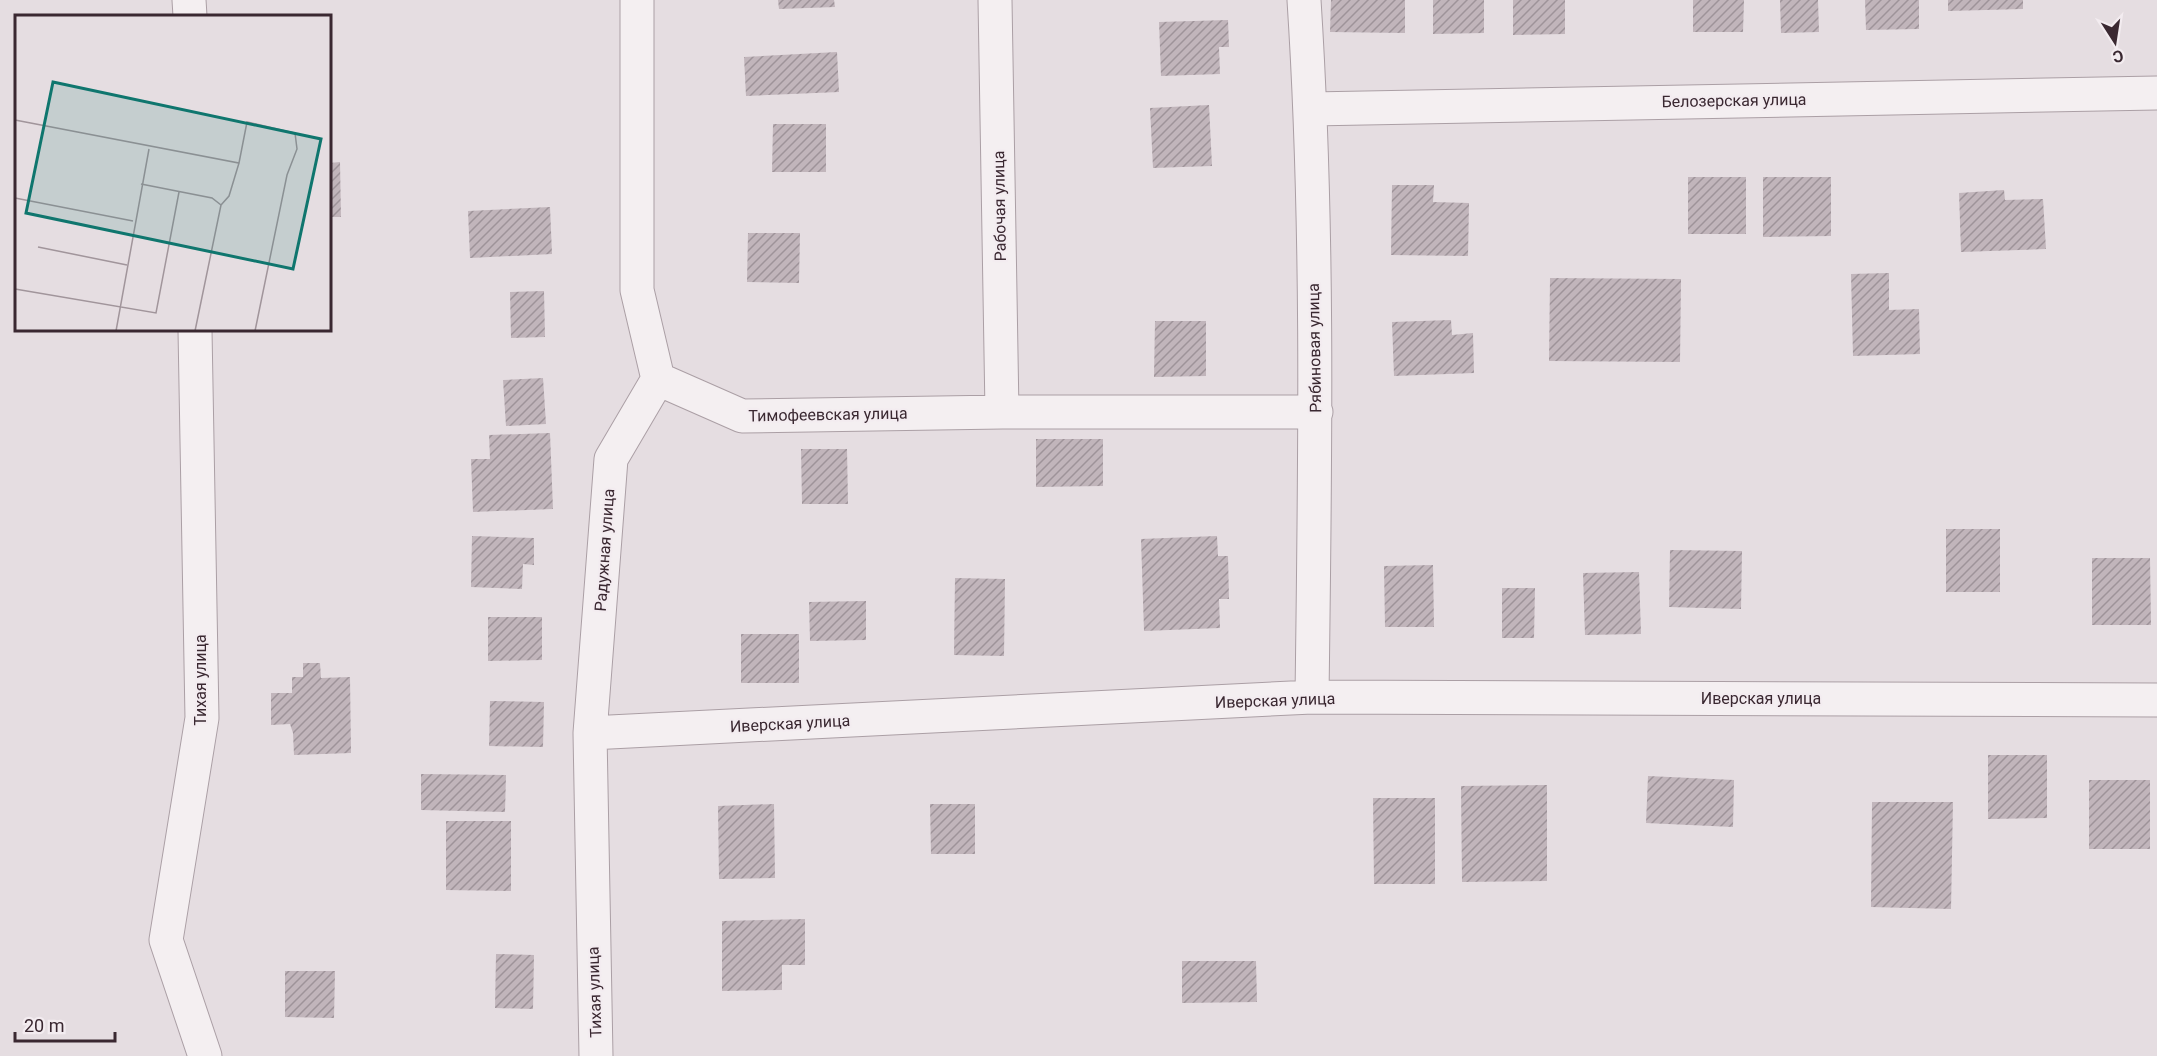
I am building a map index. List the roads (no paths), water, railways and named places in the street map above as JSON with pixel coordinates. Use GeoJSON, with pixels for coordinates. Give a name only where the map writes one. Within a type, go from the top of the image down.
{"type":"FeatureCollection","features":[{"type":"Feature","properties":{"kind":"street"},"geometry":{"type":"LineString","coordinates":[[637,0],[637,290],[658,379]]}},
{"type":"Feature","properties":{"kind":"street","name":"Рабочая улица"},"geometry":{"type":"LineString","coordinates":[[995,0],[1002,412]]}},
{"type":"Feature","properties":{"kind":"street","name":"Рябиновая улица"},"geometry":{"type":"LineString","coordinates":[[1304,0],[1311,108],[1316,412],[1312,697]]}},
{"type":"Feature","properties":{"kind":"street","name":"Белозерская улица"},"geometry":{"type":"LineString","coordinates":[[1311,108],[2157,93]]}},
{"type":"Feature","properties":{"kind":"street","name":"Тихая улица"},"geometry":{"type":"LineString","coordinates":[[195,332],[202,718],[166,940],[206,1056]]}},
{"type":"Feature","properties":{"kind":"street","name":"Тимофеевская улица"},"geometry":{"type":"LineString","coordinates":[[658,379],[742,416],[1002,412],[1316,412]]}},
{"type":"Feature","properties":{"kind":"street","name":"Радужная улица"},"geometry":{"type":"LineString","coordinates":[[590,733],[611,459],[658,379]]}},
{"type":"Feature","properties":{"kind":"street","name":"Иверская улица"},"geometry":{"type":"LineString","coordinates":[[590,733],[1312,697],[2157,700]]}},
{"type":"Feature","properties":{"kind":"street","name":"Тихая улица"},"geometry":{"type":"LineString","coordinates":[[590,733],[596,1056]]}}]}
